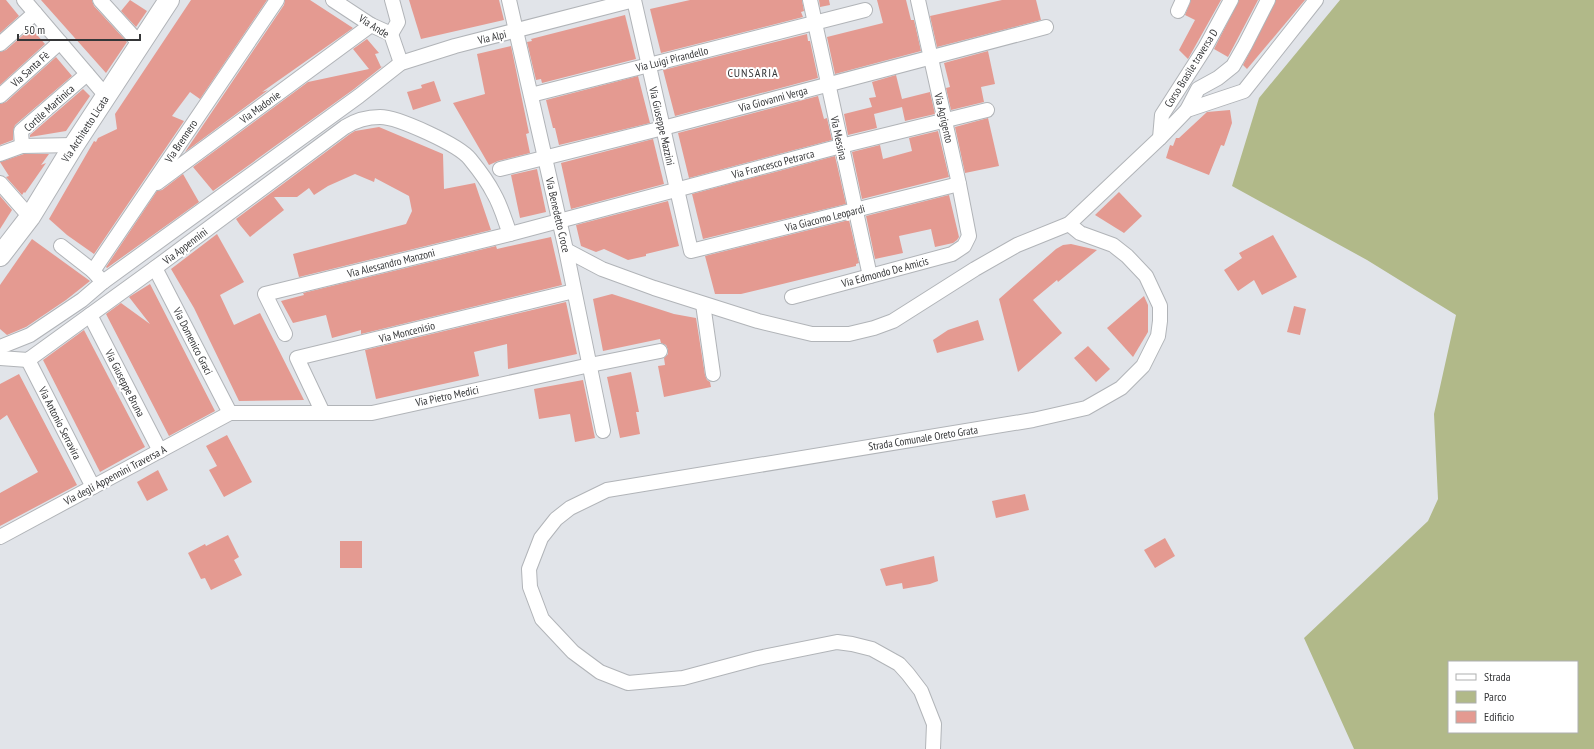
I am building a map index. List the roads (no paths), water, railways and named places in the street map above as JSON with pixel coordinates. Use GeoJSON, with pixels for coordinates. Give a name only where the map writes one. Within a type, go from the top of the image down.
{"type":"FeatureCollection","features":[{"type":"Feature","properties":{"kind":"street"},"geometry":{"type":"LineString","coordinates":[[24,0],[106,96]]}},
{"type":"Feature","properties":{"kind":"street"},"geometry":{"type":"LineString","coordinates":[[100,0],[140,44]]}},
{"type":"Feature","properties":{"kind":"street","name":"Via Architetto Licata"},"geometry":{"type":"LineString","coordinates":[[1,252],[30,217],[74,145],[169,0]]}},
{"type":"Feature","properties":{"kind":"street","name":"Via Brennero"},"geometry":{"type":"LineString","coordinates":[[94,271],[277,0]]}},
{"type":"Feature","properties":{"kind":"street","name":"Via Ande"},"geometry":{"type":"LineString","coordinates":[[333,0],[371,25],[391,34],[402,63]]}},
{"type":"Feature","properties":{"kind":"street"},"geometry":{"type":"LineString","coordinates":[[391,34],[398,22],[392,0]]}},
{"type":"Feature","properties":{"kind":"street","name":"Via Benedetto Croce"},"geometry":{"type":"LineString","coordinates":[[510,0],[566,250],[603,431]]}},
{"type":"Feature","properties":{"kind":"street","name":"Via Alpi"},"geometry":{"type":"LineString","coordinates":[[359,96],[402,63],[455,46],[634,0]]}},
{"type":"Feature","properties":{"kind":"street","name":"Via Giuseppe Mazzini"},"geometry":{"type":"LineString","coordinates":[[634,0],[691,251]]}},
{"type":"Feature","properties":{"kind":"street","name":"Via Messina"},"geometry":{"type":"LineString","coordinates":[[810,0],[827,85],[870,276]]}},
{"type":"Feature","properties":{"kind":"street","name":"Via Agrigento"},"geometry":{"type":"LineString","coordinates":[[918,0],[959,184],[969,236]]}},
{"type":"Feature","properties":{"kind":"street","name":"Corso Brasile traversa D"},"geometry":{"type":"LineString","coordinates":[[1160,138],[1162,115],[1205,48],[1231,0]]}},
{"type":"Feature","properties":{"kind":"street"},"geometry":{"type":"LineString","coordinates":[[566,250],[602,269],[703,304],[758,321],[812,334],[849,334],[874,328],[893,321],[974,269],[1016,245],[1069,224],[1160,138],[1187,110],[1198,89],[1218,78],[1233,66],[1268,0]]}},
{"type":"Feature","properties":{"kind":"street"},"geometry":{"type":"LineString","coordinates":[[1187,110],[1244,91],[1316,0]]}},
{"type":"Feature","properties":{"kind":"street","name":"Via Luigi Pirandello"},"geometry":{"type":"LineString","coordinates":[[531,95],[866,10]]}},
{"type":"Feature","properties":{"kind":"street"},"geometry":{"type":"LineString","coordinates":[[0,44],[35,12]]}},
{"type":"Feature","properties":{"kind":"street","name":"Via Madonie"},"geometry":{"type":"LineString","coordinates":[[149,189],[371,25]]}},
{"type":"Feature","properties":{"kind":"street","name":"Via Giovanni Verga"},"geometry":{"type":"LineString","coordinates":[[500,169],[663,128],[1046,27]]}},
{"type":"Feature","properties":{"kind":"street","name":"Via Santa Fè"},"geometry":{"type":"LineString","coordinates":[[0,96],[60,42]]}},
{"type":"Feature","properties":{"kind":"street","name":"Cortile Martinica"},"geometry":{"type":"LineString","coordinates":[[22,146],[21,131],[87,74]]}},
{"type":"Feature","properties":{"kind":"street","name":"Via Appennini"},"geometry":{"type":"LineString","coordinates":[[0,347],[30,335],[82,300],[103,282],[359,96]]}},
{"type":"Feature","properties":{"kind":"street","name":"Via Francesco Petrarca"},"geometry":{"type":"LineString","coordinates":[[559,221],[841,146],[987,110]]}},
{"type":"Feature","properties":{"kind":"street","name":"Via Appennini"},"geometry":{"type":"LineString","coordinates":[[28,360],[345,127],[364,118],[381,117],[398,121],[448,142],[462,152],[469,158],[495,195],[510,234]]}},
{"type":"Feature","properties":{"kind":"street"},"geometry":{"type":"LineString","coordinates":[[0,154],[22,146],[74,145]]}},
{"type":"Feature","properties":{"kind":"street"},"geometry":{"type":"LineString","coordinates":[[0,183],[30,217]]}},
{"type":"Feature","properties":{"kind":"street","name":"Via Giacomo Leopardi"},"geometry":{"type":"LineString","coordinates":[[691,251],[959,184]]}},
{"type":"Feature","properties":{"kind":"street","name":"Via Alessandro Manzoni"},"geometry":{"type":"LineString","coordinates":[[285,334],[265,294],[559,221]]}},
{"type":"Feature","properties":{"kind":"street","name":"Strada Comunale Oreto Grata"},"geometry":{"type":"LineString","coordinates":[[933,749],[935,740],[934,724],[921,691],[899,664],[872,649],[837,642],[758,658],[683,678],[628,683],[600,672],[573,652],[554,633],[542,619],[533,599],[530,587],[529,569],[541,538],[556,519],[570,508],[607,490],[1034,420],[1086,408],[1121,388],[1143,366],[1158,336],[1160,306],[1146,276],[1127,256],[1113,245],[1080,233],[1069,224]]}},
{"type":"Feature","properties":{"kind":"street","name":"Via Edmondo De Amicis"},"geometry":{"type":"LineString","coordinates":[[792,297],[952,254],[964,246],[969,236]]}},
{"type":"Feature","properties":{"kind":"street"},"geometry":{"type":"LineString","coordinates":[[60,246],[94,271],[103,282]]}},
{"type":"Feature","properties":{"kind":"street","name":"Via Domenico Graci"},"geometry":{"type":"LineString","coordinates":[[155,268],[230,413]]}},
{"type":"Feature","properties":{"kind":"street","name":"Via Moncenisio"},"geometry":{"type":"LineString","coordinates":[[323,413],[297,358],[574,291]]}},
{"type":"Feature","properties":{"kind":"street"},"geometry":{"type":"LineString","coordinates":[[703,304],[714,374]]}},
{"type":"Feature","properties":{"kind":"street","name":"Via Giuseppe Bruna"},"geometry":{"type":"LineString","coordinates":[[90,315],[160,451]]}},
{"type":"Feature","properties":{"kind":"street","name":"Via Pietro Medici"},"geometry":{"type":"LineString","coordinates":[[230,413],[372,413],[660,351]]}},
{"type":"Feature","properties":{"kind":"street"},"geometry":{"type":"LineString","coordinates":[[0,358],[28,360]]}},
{"type":"Feature","properties":{"kind":"street","name":"Via Antonio Serravira"},"geometry":{"type":"LineString","coordinates":[[28,360],[93,487]]}},
{"type":"Feature","properties":{"kind":"street","name":"Via degli Appennini Traversa A"},"geometry":{"type":"LineString","coordinates":[[0,537],[230,413]]}},
{"type":"Feature","properties":{"kind":"district","name":"CUNSARIA"},"geometry":{"type":"Point","coordinates":[753,73]}}]}
